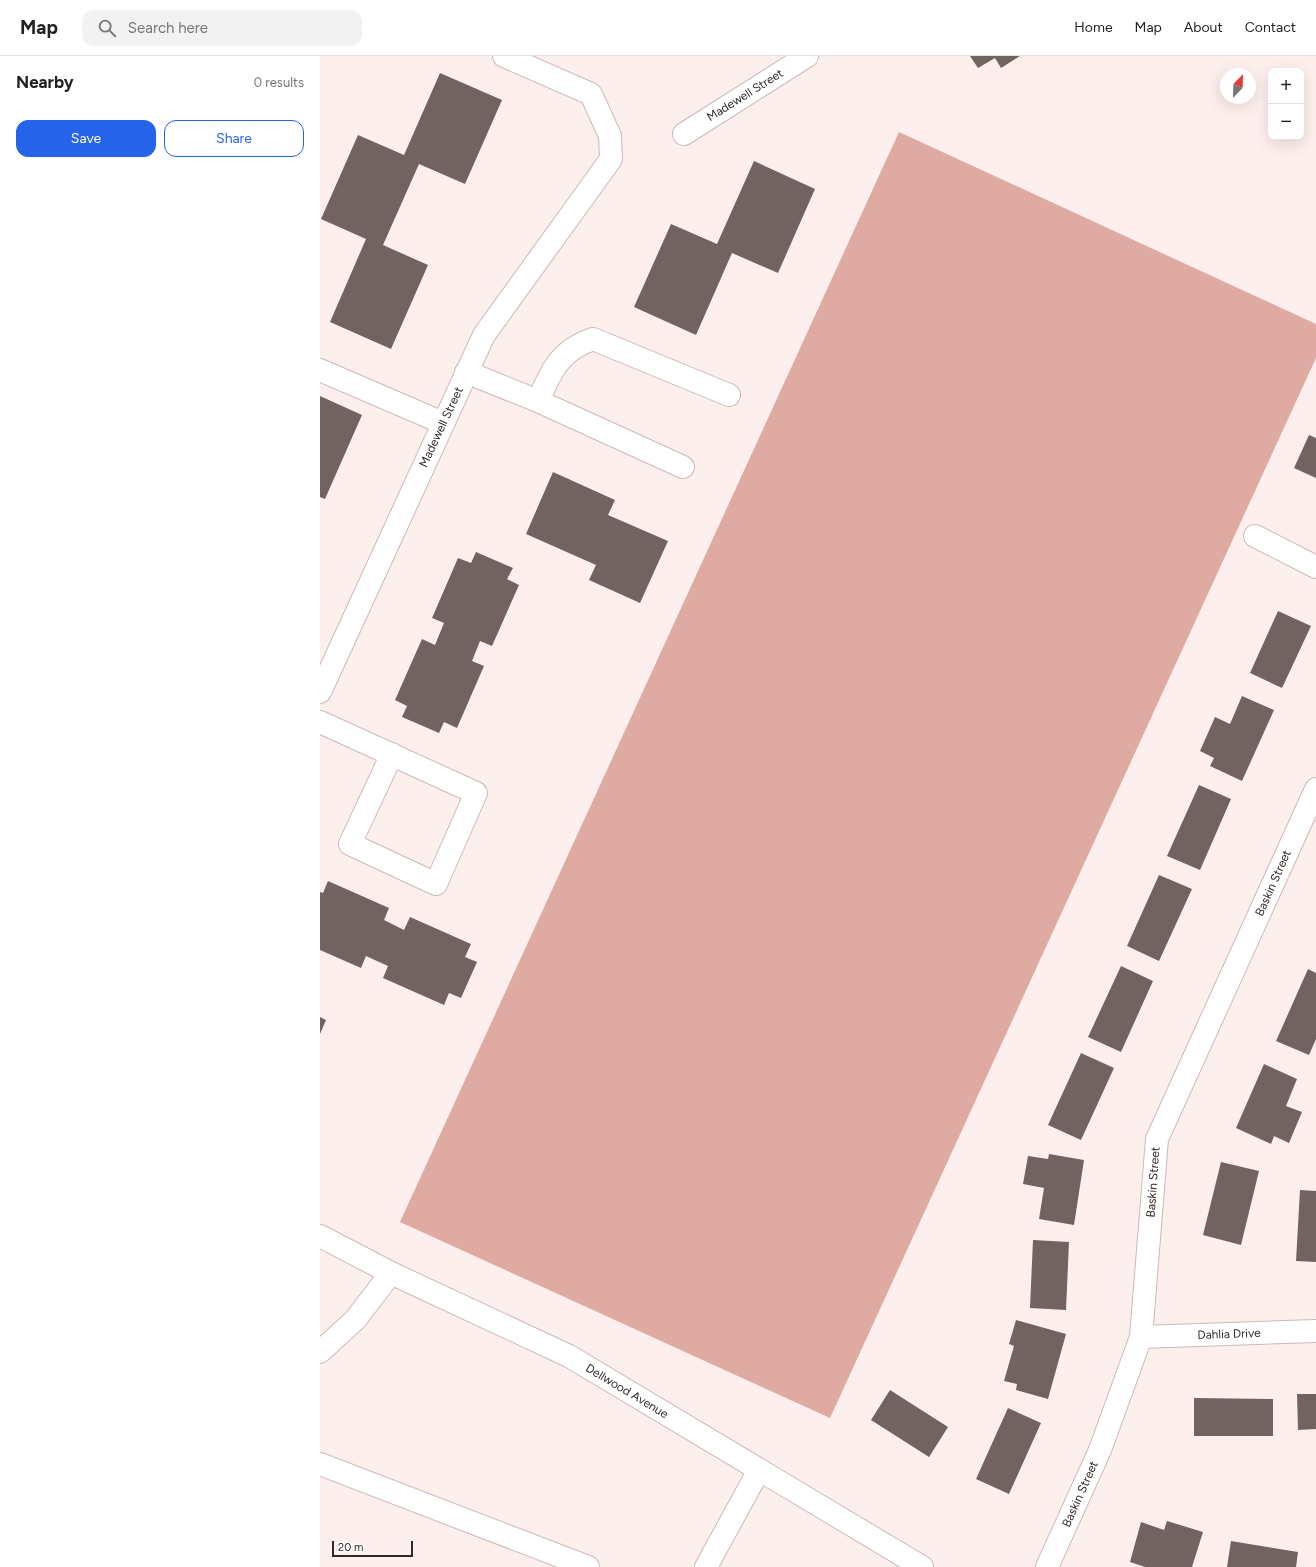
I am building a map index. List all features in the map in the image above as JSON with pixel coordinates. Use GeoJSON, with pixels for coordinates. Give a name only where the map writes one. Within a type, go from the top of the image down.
{"type":"FeatureCollection","features":[{"type":"Feature","properties":{"kind":"street","name":"Madewell Street"},"geometry":{"type":"LineString","coordinates":[[320,692],[484,335],[611,159],[610,136],[591,94],[504,56]]}},
{"type":"Feature","properties":{"kind":"street","name":"Madewell Street"},"geometry":{"type":"LineString","coordinates":[[684,134],[807,56]]}},
{"type":"Feature","properties":{"kind":"street"},"geometry":{"type":"LineString","coordinates":[[538,401],[550,372],[561,358],[579,344],[593,339],[729,395]]}},
{"type":"Feature","properties":{"kind":"street"},"geometry":{"type":"LineString","coordinates":[[320,370],[443,423]]}},
{"type":"Feature","properties":{"kind":"street"},"geometry":{"type":"LineString","coordinates":[[466,372],[538,401],[683,467]]}},
{"type":"Feature","properties":{"kind":"street"},"geometry":{"type":"LineString","coordinates":[[1255,536],[1316,567]]}},
{"type":"Feature","properties":{"kind":"street"},"geometry":{"type":"LineString","coordinates":[[320,722],[392,754],[476,793],[436,884],[350,844],[392,754]]}},
{"type":"Feature","properties":{"kind":"street","name":"Baskin Street"},"geometry":{"type":"LineString","coordinates":[[1047,1567],[1100,1450],[1141,1337],[1156,1139],[1316,788]]}},
{"type":"Feature","properties":{"kind":"street","name":"Dellwood Avenue"},"geometry":{"type":"LineString","coordinates":[[320,1236],[391,1273],[569,1356],[922,1567]]}},
{"type":"Feature","properties":{"kind":"street"},"geometry":{"type":"LineString","coordinates":[[320,1352],[355,1320],[391,1273]]}},
{"type":"Feature","properties":{"kind":"street","name":"Dahlia Drive"},"geometry":{"type":"LineString","coordinates":[[1141,1337],[1316,1331]]}},
{"type":"Feature","properties":{"kind":"street"},"geometry":{"type":"LineString","coordinates":[[320,1464],[588,1567]]}},
{"type":"Feature","properties":{"kind":"street"},"geometry":{"type":"LineString","coordinates":[[706,1567],[759,1470]]}},
{"type":"Feature","properties":{"kind":"shaded area"},"geometry":{"type":"Polygon","coordinates":[[[899,132],[1316,324],[1316,358],[830,1418],[400,1222],[899,132]]]}},
{"type":"Feature","properties":{"kind":"building"},"geometry":{"type":"Polygon","coordinates":[[[970,56],[1020,56],[1001,68],[995,58],[978,68],[970,56]]]}},
{"type":"Feature","properties":{"kind":"building"},"geometry":{"type":"Polygon","coordinates":[[[440,73],[502,100],[465,184],[419,164],[383,245],[428,265],[391,349],[330,322],[366,239],[321,219],[358,135],[404,155],[440,73]]]}},
{"type":"Feature","properties":{"kind":"building"},"geometry":{"type":"Polygon","coordinates":[[[754,161],[815,189],[778,273],[732,253],[696,335],[634,307],[671,224],[717,244],[754,161]]]}},
{"type":"Feature","properties":{"kind":"building"},"geometry":{"type":"Polygon","coordinates":[[[320,396],[362,415],[325,499],[320,497],[320,396]]]}},
{"type":"Feature","properties":{"kind":"building"},"geometry":{"type":"Polygon","coordinates":[[[1309,435],[1316,438],[1316,478],[1294,468],[1309,435]]]}},
{"type":"Feature","properties":{"kind":"building"},"geometry":{"type":"Polygon","coordinates":[[[553,472],[615,500],[608,515],[668,541],[640,603],[589,580],[596,565],[526,534],[553,472]]]}},
{"type":"Feature","properties":{"kind":"building"},"geometry":{"type":"Polygon","coordinates":[[[476,552],[513,568],[507,579],[519,585],[492,646],[480,641],[472,661],[484,666],[457,728],[444,722],[439,733],[402,717],[407,706],[395,700],[422,639],[435,645],[444,623],[432,618],[458,558],[471,563],[476,552]]]}},
{"type":"Feature","properties":{"kind":"building"},"geometry":{"type":"Polygon","coordinates":[[[1278,611],[1311,626],[1282,688],[1250,673],[1278,611]]]}},
{"type":"Feature","properties":{"kind":"building"},"geometry":{"type":"Polygon","coordinates":[[[1242,696],[1274,710],[1242,781],[1210,766],[1214,758],[1200,751],[1215,717],[1230,724],[1242,696]]]}},
{"type":"Feature","properties":{"kind":"building"},"geometry":{"type":"Polygon","coordinates":[[[1199,785],[1231,799],[1200,870],[1167,856],[1199,785]]]}},
{"type":"Feature","properties":{"kind":"building"},"geometry":{"type":"Polygon","coordinates":[[[1159,875],[1192,889],[1159,961],[1127,946],[1159,875]]]}},
{"type":"Feature","properties":{"kind":"building"},"geometry":{"type":"Polygon","coordinates":[[[328,881],[389,908],[384,920],[404,930],[410,917],[471,944],[465,957],[477,962],[461,998],[449,993],[444,1005],[383,978],[388,966],[366,956],[361,968],[320,950],[320,892],[323,893],[328,881]]]}},
{"type":"Feature","properties":{"kind":"building"},"geometry":{"type":"Polygon","coordinates":[[[1121,966],[1153,981],[1121,1052],[1088,1037],[1121,966]]]}},
{"type":"Feature","properties":{"kind":"building"},"geometry":{"type":"Polygon","coordinates":[[[1308,969],[1316,973],[1316,1039],[1309,1055],[1276,1041],[1308,969]]]}},
{"type":"Feature","properties":{"kind":"building"},"geometry":{"type":"Polygon","coordinates":[[[320,1017],[326,1020],[320,1034],[320,1017]]]}},
{"type":"Feature","properties":{"kind":"building"},"geometry":{"type":"Polygon","coordinates":[[[1081,1053],[1114,1068],[1081,1140],[1048,1125],[1081,1053]]]}},
{"type":"Feature","properties":{"kind":"building"},"geometry":{"type":"Polygon","coordinates":[[[1264,1064],[1297,1079],[1286,1106],[1302,1112],[1289,1143],[1274,1136],[1271,1144],[1236,1128],[1264,1064]]]}},
{"type":"Feature","properties":{"kind":"building"},"geometry":{"type":"Polygon","coordinates":[[[1049,1154],[1084,1160],[1074,1225],[1039,1219],[1044,1188],[1023,1184],[1028,1156],[1048,1159],[1049,1154]]]}},
{"type":"Feature","properties":{"kind":"building"},"geometry":{"type":"Polygon","coordinates":[[[1221,1162],[1259,1171],[1241,1245],[1203,1235],[1221,1162]]]}},
{"type":"Feature","properties":{"kind":"building"},"geometry":{"type":"Polygon","coordinates":[[[1300,1190],[1316,1191],[1316,1262],[1296,1261],[1300,1190]]]}},
{"type":"Feature","properties":{"kind":"building"},"geometry":{"type":"Polygon","coordinates":[[[1033,1240],[1069,1242],[1066,1310],[1030,1308],[1033,1240]]]}},
{"type":"Feature","properties":{"kind":"building"},"geometry":{"type":"Polygon","coordinates":[[[1016,1320],[1066,1334],[1048,1399],[1016,1390],[1017,1384],[1004,1381],[1014,1346],[1009,1344],[1016,1320]]]}},
{"type":"Feature","properties":{"kind":"building"},"geometry":{"type":"Polygon","coordinates":[[[890,1390],[948,1427],[929,1457],[871,1420],[890,1390]]]}},
{"type":"Feature","properties":{"kind":"building"},"geometry":{"type":"Polygon","coordinates":[[[1297,1394],[1316,1394],[1316,1429],[1298,1430],[1297,1394]]]}},
{"type":"Feature","properties":{"kind":"building"},"geometry":{"type":"Polygon","coordinates":[[[1194,1398],[1273,1399],[1273,1436],[1194,1436],[1194,1398]]]}},
{"type":"Feature","properties":{"kind":"building"},"geometry":{"type":"Polygon","coordinates":[[[1008,1408],[1041,1423],[1009,1494],[976,1479],[1008,1408]]]}},
{"type":"Feature","properties":{"kind":"building"},"geometry":{"type":"Polygon","coordinates":[[[1167,1521],[1203,1532],[1192,1567],[1145,1567],[1130,1562],[1141,1522],[1164,1530],[1167,1521]]]}},
{"type":"Feature","properties":{"kind":"building"},"geometry":{"type":"Polygon","coordinates":[[[1231,1541],[1298,1552],[1296,1567],[1227,1567],[1231,1541]]]}}]}
